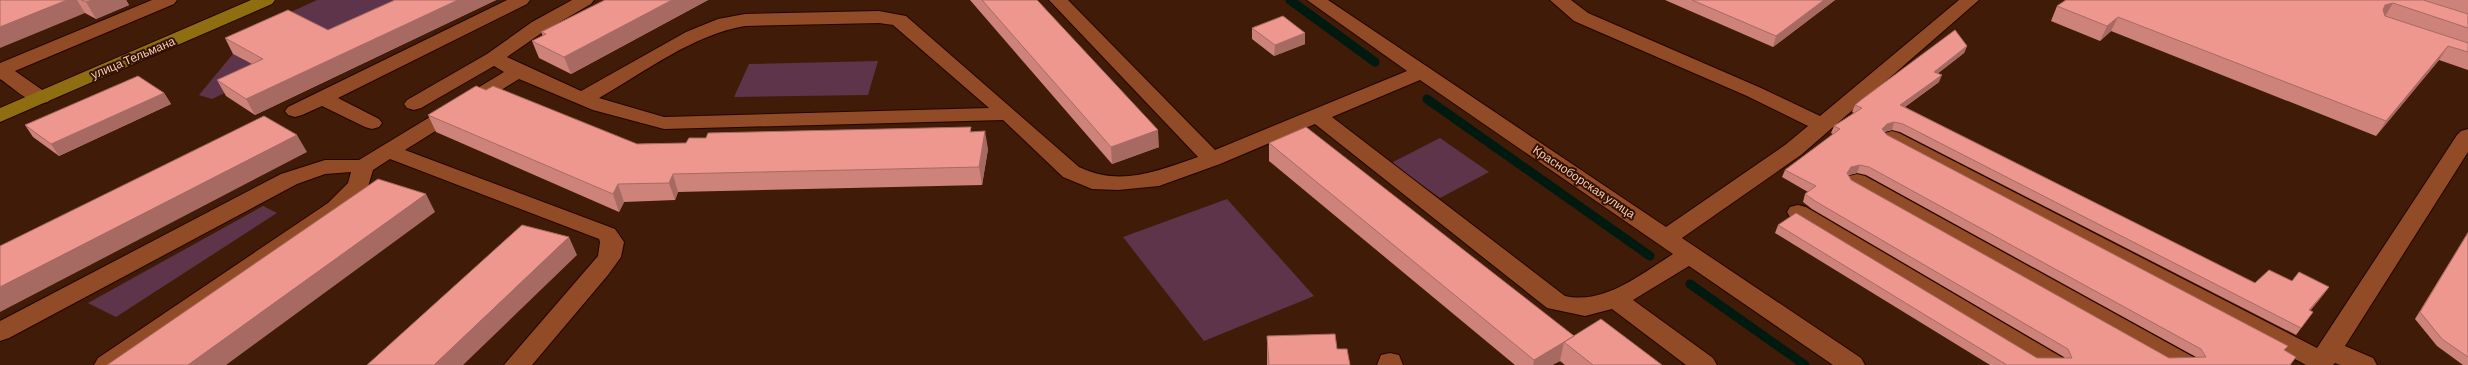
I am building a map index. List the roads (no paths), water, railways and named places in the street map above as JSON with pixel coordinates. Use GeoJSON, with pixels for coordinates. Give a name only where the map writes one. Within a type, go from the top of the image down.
{"type":"FeatureCollection","features":[{"type":"Feature","properties":{"kind":"main road","name":"улица Тельмана"},"geometry":{"type":"LineString","coordinates":[[0,116],[266,0]]}},
{"type":"Feature","properties":{"kind":"street"},"geometry":{"type":"LineString","coordinates":[[0,70],[168,0]]}},
{"type":"Feature","properties":{"kind":"street"},"geometry":{"type":"LineString","coordinates":[[295,111],[521,0]]}},
{"type":"Feature","properties":{"kind":"street"},"geometry":{"type":"LineString","coordinates":[[414,104],[494,58],[539,26],[585,0]]}},
{"type":"Feature","properties":{"kind":"street"},"geometry":{"type":"LineString","coordinates":[[1058,0],[1212,159]]}},
{"type":"Feature","properties":{"kind":"street","name":"Красноборская улица"},"geometry":{"type":"LineString","coordinates":[[1316,0],[1420,72],[1667,237],[1852,365]]}},
{"type":"Feature","properties":{"kind":"street"},"geometry":{"type":"LineString","coordinates":[[1559,0],[1581,16],[1754,92],[1822,125]]}},
{"type":"Feature","properties":{"kind":"street"},"geometry":{"type":"LineString","coordinates":[[1667,237],[1793,150],[1970,0]]}},
{"type":"Feature","properties":{"kind":"street"},"geometry":{"type":"LineString","coordinates":[[584,98],[693,36],[718,26],[745,20],[879,17],[899,20],[1008,114],[1071,172],[1092,182],[1118,183],[1152,180],[1212,159],[1318,116],[1420,72]]}},
{"type":"Feature","properties":{"kind":"street"},"geometry":{"type":"LineString","coordinates":[[494,58],[517,72],[584,98],[647,120],[664,123],[1008,114]]}},
{"type":"Feature","properties":{"kind":"street"},"geometry":{"type":"LineString","coordinates":[[0,70],[41,98]]}},
{"type":"Feature","properties":{"kind":"street"},"geometry":{"type":"LineString","coordinates":[[0,332],[289,179],[312,169],[343,163],[363,167],[517,72]]}},
{"type":"Feature","properties":{"kind":"street"},"geometry":{"type":"LineString","coordinates":[[323,98],[372,123]]}},
{"type":"Feature","properties":{"kind":"street"},"geometry":{"type":"LineString","coordinates":[[1318,116],[1556,302],[1574,307],[1596,306],[1614,298],[1691,254]]}},
{"type":"Feature","properties":{"kind":"street"},"geometry":{"type":"LineString","coordinates":[[2324,359],[2468,135]]}},
{"type":"Feature","properties":{"kind":"street"},"geometry":{"type":"LineString","coordinates":[[1892,137],[2324,359],[2364,365]]}},
{"type":"Feature","properties":{"kind":"street"},"geometry":{"type":"LineString","coordinates":[[388,151],[607,234],[612,242],[609,257],[600,269],[517,365]]}},
{"type":"Feature","properties":{"kind":"street"},"geometry":{"type":"LineString","coordinates":[[107,365],[336,208],[359,186],[363,167]]}},
{"type":"Feature","properties":{"kind":"street"},"geometry":{"type":"LineString","coordinates":[[1857,180],[2186,365]]}},
{"type":"Feature","properties":{"kind":"street"},"geometry":{"type":"LineString","coordinates":[[1798,212],[2054,365]]}},
{"type":"Feature","properties":{"kind":"street"},"geometry":{"type":"LineString","coordinates":[[1614,298],[1704,365]]}},
{"type":"Feature","properties":{"kind":"waterway"},"geometry":{"type":"LineString","coordinates":[[1290,0],[1375,62]]}},
{"type":"Feature","properties":{"kind":"waterway"},"geometry":{"type":"LineString","coordinates":[[1427,99],[1650,256]]}},
{"type":"Feature","properties":{"kind":"waterway"},"geometry":{"type":"LineString","coordinates":[[1690,284],[1805,365]]}}]}
